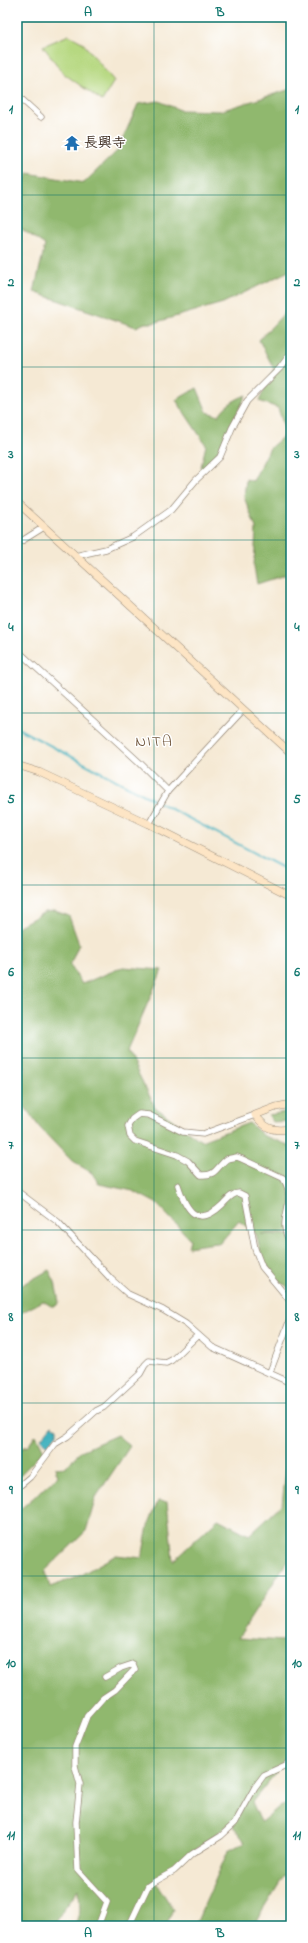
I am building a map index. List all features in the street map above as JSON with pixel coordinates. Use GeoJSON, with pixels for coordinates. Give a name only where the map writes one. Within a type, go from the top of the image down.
{"type":"FeatureCollection","features":[{"type":"Feature","properties":{"kind":"street"},"geometry":{"type":"LineString","coordinates":[[17,95],[42,117]]}},
{"type":"Feature","properties":{"kind":"street"},"geometry":{"type":"LineString","coordinates":[[75,556],[106,549],[133,537],[171,510],[196,480],[220,457],[232,428],[247,401],[280,368],[291,353]]}},
{"type":"Feature","properties":{"kind":"street"},"geometry":{"type":"LineString","coordinates":[[17,502],[243,710],[291,752]]}},
{"type":"Feature","properties":{"kind":"street"},"geometry":{"type":"LineString","coordinates":[[17,544],[44,527]]}},
{"type":"Feature","properties":{"kind":"street"},"geometry":{"type":"LineString","coordinates":[[17,650],[139,762],[168,791]]}},
{"type":"Feature","properties":{"kind":"street"},"geometry":{"type":"LineString","coordinates":[[149,824],[168,791],[243,710]]}},
{"type":"Feature","properties":{"kind":"street"},"geometry":{"type":"LineString","coordinates":[[17,765],[39,772],[149,824],[291,896]]}},
{"type":"Feature","properties":{"kind":"street"},"geometry":{"type":"LineString","coordinates":[[291,1104],[276,1107],[203,1134],[183,1132],[149,1115],[139,1114],[132,1119],[128,1126],[130,1136],[135,1141],[177,1155],[188,1161],[201,1175],[209,1176],[227,1159],[237,1157],[283,1178],[287,1185],[290,1198],[284,1229],[291,1243]]}},
{"type":"Feature","properties":{"kind":"street"},"geometry":{"type":"LineString","coordinates":[[255,1115],[266,1127],[280,1130],[291,1128]]}},
{"type":"Feature","properties":{"kind":"street"},"geometry":{"type":"LineString","coordinates":[[178,1185],[184,1202],[192,1214],[199,1217],[215,1212],[234,1193],[240,1193],[244,1196],[255,1249],[262,1267],[291,1302]]}},
{"type":"Feature","properties":{"kind":"street"},"geometry":{"type":"LineString","coordinates":[[17,1191],[58,1222],[111,1279],[128,1294],[163,1310],[186,1324],[212,1347],[270,1372],[291,1383]]}},
{"type":"Feature","properties":{"kind":"street"},"geometry":{"type":"LineString","coordinates":[[270,1372],[291,1317]]}},
{"type":"Feature","properties":{"kind":"street"},"geometry":{"type":"LineString","coordinates":[[17,1488],[30,1477],[55,1444],[68,1436],[96,1411],[104,1407],[140,1374],[144,1365],[149,1361],[166,1363],[172,1360],[198,1336]]}},
{"type":"Feature","properties":{"kind":"street"},"geometry":{"type":"LineString","coordinates":[[98,1926],[107,1902],[78,1870],[76,1822],[80,1784],[75,1766],[74,1747],[87,1716],[103,1698],[115,1690],[135,1669],[133,1664],[120,1668],[105,1677]]}},
{"type":"Feature","properties":{"kind":"street"},"geometry":{"type":"LineString","coordinates":[[129,1926],[148,1886],[174,1871],[192,1854],[221,1836],[235,1823],[255,1787],[264,1775],[286,1765],[291,1759]]}},
{"type":"Feature","properties":{"kind":"green space"},"geometry":{"type":"Polygon","coordinates":[[[69,35],[82,42],[114,81],[102,101],[63,73],[43,46],[69,35]]]}},
{"type":"Feature","properties":{"kind":"green space"},"geometry":{"type":"Polygon","coordinates":[[[291,89],[291,270],[223,303],[153,323],[145,323],[136,327],[34,292],[45,245],[17,226],[17,200],[28,173],[84,183],[118,150],[138,104],[159,101],[180,110],[220,111],[291,89]]]}},
{"type":"Feature","properties":{"kind":"green space"},"geometry":{"type":"Polygon","coordinates":[[[291,306],[291,573],[257,584],[254,567],[256,528],[244,497],[246,479],[253,481],[270,448],[286,434],[278,408],[259,401],[274,369],[259,340],[291,306]]]}},
{"type":"Feature","properties":{"kind":"green space"},"geometry":{"type":"Polygon","coordinates":[[[197,388],[207,412],[219,416],[227,406],[246,395],[214,459],[200,471],[206,445],[176,400],[197,388]]]}},
{"type":"Feature","properties":{"kind":"green space"},"geometry":{"type":"Polygon","coordinates":[[[55,911],[69,916],[79,944],[70,965],[82,984],[123,967],[162,970],[127,1051],[155,1107],[201,1141],[249,1123],[264,1136],[291,1146],[291,1232],[261,1234],[291,1235],[291,1290],[272,1274],[262,1257],[256,1234],[239,1221],[219,1244],[215,1243],[188,1247],[190,1239],[156,1203],[133,1191],[99,1184],[92,1173],[72,1161],[40,1128],[17,1096],[17,1083],[26,1068],[17,1062],[17,927],[45,912],[55,911]]]}},
{"type":"Feature","properties":{"kind":"green space"},"geometry":{"type":"Polygon","coordinates":[[[291,1111],[291,1121],[272,1122],[269,1115],[291,1111]]]}},
{"type":"Feature","properties":{"kind":"green space"},"geometry":{"type":"Polygon","coordinates":[[[49,1270],[55,1282],[59,1302],[56,1306],[51,1306],[43,1301],[17,1315],[17,1288],[49,1270]]]}},
{"type":"Feature","properties":{"kind":"green space"},"geometry":{"type":"Polygon","coordinates":[[[36,1435],[44,1451],[17,1478],[17,1450],[28,1446],[36,1435]]]}},
{"type":"Feature","properties":{"kind":"green space"},"geometry":{"type":"Polygon","coordinates":[[[117,1435],[130,1446],[96,1497],[86,1531],[45,1571],[50,1587],[77,1577],[116,1555],[142,1558],[148,1526],[158,1501],[167,1502],[173,1561],[218,1519],[249,1535],[282,1504],[287,1463],[291,1464],[291,1555],[238,1638],[283,1641],[291,1627],[291,1754],[252,1802],[261,1822],[279,1807],[291,1803],[291,1868],[289,1868],[253,1926],[195,1926],[228,1851],[245,1842],[231,1823],[155,1881],[173,1909],[166,1926],[75,1926],[80,1910],[79,1889],[62,1911],[54,1926],[17,1926],[17,1512],[58,1476],[55,1468],[66,1467],[81,1451],[117,1435]]]}},
{"type":"Feature","properties":{"kind":"water"},"geometry":{"type":"Polygon","coordinates":[[[52,1425],[57,1428],[57,1434],[47,1446],[41,1438],[52,1425]]]}},
{"type":"Feature","properties":{"kind":"waterway"},"geometry":{"type":"LineString","coordinates":[[17,728],[291,872]]}},
{"type":"Feature","properties":{"kind":"place","name":"長興寺"},"geometry":{"type":"Point","coordinates":[72,143]}},
{"type":"Feature","properties":{"kind":"district","name":"NITA"},"geometry":{"type":"Point","coordinates":[154,742]}}]}
